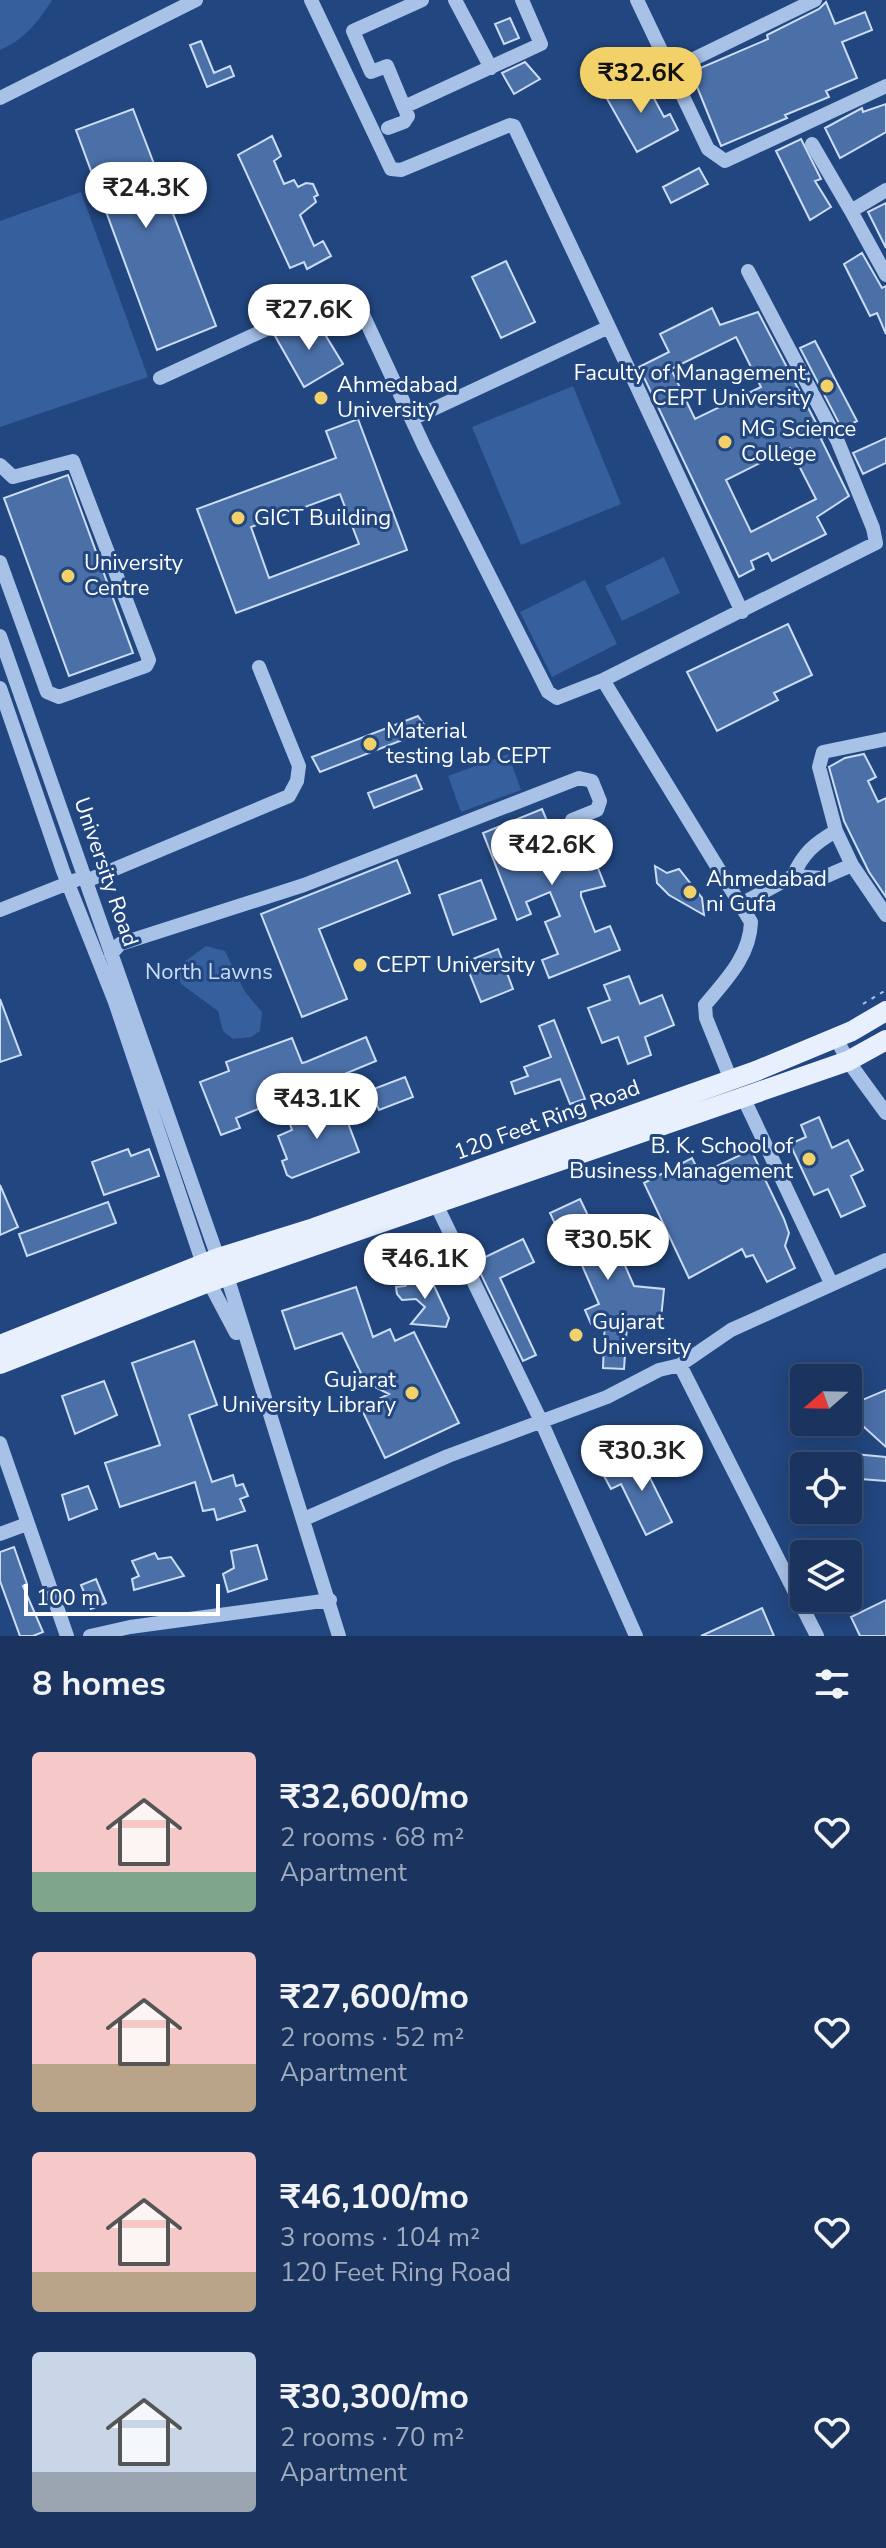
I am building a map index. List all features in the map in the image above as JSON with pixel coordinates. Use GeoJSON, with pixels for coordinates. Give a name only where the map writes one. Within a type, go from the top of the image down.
{"type":"FeatureCollection","features":[{"type":"Feature","properties":{"kind":"main road","name":"120 Feet Ring Road"},"geometry":{"type":"LineString","coordinates":[[0,1345],[214,1270],[435,1202],[736,1087],[886,1011]]}},
{"type":"Feature","properties":{"kind":"main road","name":"120 Feet Ring Road"},"geometry":{"type":"LineString","coordinates":[[0,1364],[314,1228],[736,1087],[848,1061],[886,1040]]}},
{"type":"Feature","properties":{"kind":"street"},"geometry":{"type":"LineString","coordinates":[[0,98],[196,0]]}},
{"type":"Feature","properties":{"kind":"street"},"geometry":{"type":"LineString","coordinates":[[311,0],[391,169],[401,170],[514,126],[742,612]]}},
{"type":"Feature","properties":{"kind":"street"},"geometry":{"type":"LineString","coordinates":[[388,128],[404,122],[408,116],[387,66],[366,75],[353,31],[422,0]]}},
{"type":"Feature","properties":{"kind":"street"},"geometry":{"type":"LineString","coordinates":[[455,0],[491,68]]}},
{"type":"Feature","properties":{"kind":"street"},"geometry":{"type":"LineString","coordinates":[[404,107],[541,44],[522,0]]}},
{"type":"Feature","properties":{"kind":"street"},"geometry":{"type":"LineString","coordinates":[[637,0],[708,149],[725,161],[886,86]]}},
{"type":"Feature","properties":{"kind":"street"},"geometry":{"type":"LineString","coordinates":[[669,71],[815,0]]}},
{"type":"Feature","properties":{"kind":"street"},"geometry":{"type":"LineString","coordinates":[[812,144],[886,275]]}},
{"type":"Feature","properties":{"kind":"street"},"geometry":{"type":"LineString","coordinates":[[851,211],[886,190]]}},
{"type":"Feature","properties":{"kind":"street"},"geometry":{"type":"LineString","coordinates":[[160,378],[303,310],[348,296],[359,306],[548,692],[557,698],[603,680],[876,543],[873,528],[838,442],[748,271]]}},
{"type":"Feature","properties":{"kind":"street"},"geometry":{"type":"LineString","coordinates":[[412,419],[609,327]]}},
{"type":"Feature","properties":{"kind":"street"},"geometry":{"type":"LineString","coordinates":[[0,465],[13,477],[73,461],[149,660],[146,666],[59,697],[47,692],[0,562]]}},
{"type":"Feature","properties":{"kind":"street","name":"University Road"},"geometry":{"type":"LineString","coordinates":[[0,636],[111,954],[214,1270]]}},
{"type":"Feature","properties":{"kind":"street"},"geometry":{"type":"LineString","coordinates":[[0,910],[289,796],[299,773],[296,756],[259,667]]}},
{"type":"Feature","properties":{"kind":"street"},"geometry":{"type":"LineString","coordinates":[[603,680],[751,922],[750,942],[732,972],[705,1005],[706,1018],[831,1283]]}},
{"type":"Feature","properties":{"kind":"street","name":"University Road"},"geometry":{"type":"LineString","coordinates":[[0,688],[68,883],[214,1270]]}},
{"type":"Feature","properties":{"kind":"street"},"geometry":{"type":"LineString","coordinates":[[886,739],[823,752],[819,767],[836,831],[852,865],[886,915]]}},
{"type":"Feature","properties":{"kind":"street"},"geometry":{"type":"LineString","coordinates":[[111,954],[120,944],[304,885],[579,778],[592,781],[600,801],[597,810],[572,820]]}},
{"type":"Feature","properties":{"kind":"street"},"geometry":{"type":"LineString","coordinates":[[793,876],[801,858],[813,844],[836,831]]}},
{"type":"Feature","properties":{"kind":"street"},"geometry":{"type":"LineString","coordinates":[[741,904],[793,876],[822,878],[852,865]]}},
{"type":"Feature","properties":{"kind":"street"},"geometry":{"type":"LineString","coordinates":[[836,1038],[848,1061],[886,1113]]}},
{"type":"Feature","properties":{"kind":"street"},"geometry":{"type":"LineString","coordinates":[[435,1202],[541,1421],[636,1636]]}},
{"type":"Feature","properties":{"kind":"street"},"geometry":{"type":"LineString","coordinates":[[304,1519],[448,1456],[607,1397],[659,1370],[680,1365],[731,1330],[886,1260]]}},
{"type":"Feature","properties":{"kind":"street"},"geometry":{"type":"LineString","coordinates":[[214,1270],[250,1358],[330,1600],[339,1636]]}},
{"type":"Feature","properties":{"kind":"street"},"geometry":{"type":"LineString","coordinates":[[680,1365],[817,1636]]}},
{"type":"Feature","properties":{"kind":"street"},"geometry":{"type":"LineString","coordinates":[[0,1443],[67,1636]]}},
{"type":"Feature","properties":{"kind":"street"},"geometry":{"type":"LineString","coordinates":[[0,1534],[27,1524]]}},
{"type":"Feature","properties":{"kind":"street"},"geometry":{"type":"LineString","coordinates":[[90,1636],[130,1627],[330,1600]]}},
{"type":"Feature","properties":{"kind":"green space"},"geometry":{"type":"Polygon","coordinates":[[[0,0],[52,0],[30,29],[0,50],[0,0]]]}},
{"type":"Feature","properties":{"kind":"green space"},"geometry":{"type":"Polygon","coordinates":[[[81,192],[148,377],[0,427],[0,221],[81,192]]]}},
{"type":"Feature","properties":{"kind":"green space"},"geometry":{"type":"Polygon","coordinates":[[[573,386],[621,504],[521,545],[472,427],[573,386]]]}},
{"type":"Feature","properties":{"kind":"green space"},"geometry":{"type":"Polygon","coordinates":[[[664,557],[680,593],[622,621],[605,586],[664,557]]]}},
{"type":"Feature","properties":{"kind":"green space"},"geometry":{"type":"Polygon","coordinates":[[[585,580],[617,644],[552,677],[520,612],[585,580]]]}},
{"type":"Feature","properties":{"kind":"green space"},"geometry":{"type":"Polygon","coordinates":[[[508,754],[521,790],[461,812],[448,776],[508,754]]]}},
{"type":"Feature","properties":{"kind":"green space","name":"North Lawns"},"geometry":{"type":"Polygon","coordinates":[[[206,946],[225,951],[245,992],[262,1012],[260,1031],[251,1037],[233,1039],[223,1031],[218,1011],[181,984],[176,968],[206,946]]]}},
{"type":"Feature","properties":{"kind":"building"},"geometry":{"type":"Polygon","coordinates":[[[826,2],[835,24],[865,12],[872,30],[842,42],[857,78],[826,91],[829,97],[785,115],[787,118],[721,146],[691,72],[768,39],[767,35],[819,9],[826,2]]]}},
{"type":"Feature","properties":{"kind":"building"},"geometry":{"type":"Polygon","coordinates":[[[510,18],[519,38],[504,44],[495,24],[510,18]]]}},
{"type":"Feature","properties":{"kind":"building"},"geometry":{"type":"Polygon","coordinates":[[[201,41],[214,73],[230,66],[234,76],[207,87],[190,45],[201,41]]]}},
{"type":"Feature","properties":{"kind":"building"},"geometry":{"type":"Polygon","coordinates":[[[525,62],[540,79],[514,94],[502,73],[525,62]]]}},
{"type":"Feature","properties":{"kind":"building"},"geometry":{"type":"Polygon","coordinates":[[[643,78],[664,117],[670,114],[678,130],[637,152],[606,97],[643,78]]]}},
{"type":"Feature","properties":{"kind":"building"},"geometry":{"type":"Polygon","coordinates":[[[886,104],[886,132],[840,158],[825,128],[862,108],[863,112],[886,104]]]}},
{"type":"Feature","properties":{"kind":"building"},"geometry":{"type":"Polygon","coordinates":[[[133,109],[216,326],[157,350],[76,130],[133,109]]]}},
{"type":"Feature","properties":{"kind":"building"},"geometry":{"type":"Polygon","coordinates":[[[272,136],[281,156],[274,161],[284,184],[294,180],[298,187],[313,184],[318,195],[314,197],[316,202],[300,215],[314,246],[323,241],[331,256],[307,269],[304,262],[290,268],[238,155],[272,136]]]}},
{"type":"Feature","properties":{"kind":"building"},"geometry":{"type":"Polygon","coordinates":[[[801,139],[821,179],[815,181],[831,207],[810,220],[776,151],[801,139]]]}},
{"type":"Feature","properties":{"kind":"building"},"geometry":{"type":"Polygon","coordinates":[[[699,168],[708,184],[671,203],[663,187],[699,168]]]}},
{"type":"Feature","properties":{"kind":"building"},"geometry":{"type":"Polygon","coordinates":[[[886,203],[886,248],[868,212],[886,203]]]}},
{"type":"Feature","properties":{"kind":"building"},"geometry":{"type":"Polygon","coordinates":[[[862,253],[882,288],[886,286],[886,334],[877,313],[870,316],[844,264],[862,253]]]}},
{"type":"Feature","properties":{"kind":"building"},"geometry":{"type":"Polygon","coordinates":[[[506,261],[535,322],[501,338],[472,277],[506,261]]]}},
{"type":"Feature","properties":{"kind":"building","name":"MG Science College"},"geometry":{"type":"Polygon","coordinates":[[[712,308],[720,325],[758,312],[824,438],[821,439],[849,496],[817,517],[826,534],[772,561],[768,553],[751,561],[754,569],[739,577],[639,367],[669,352],[660,334],[712,308]],[[736,337],[671,369],[695,419],[761,387],[736,337]],[[790,448],[726,480],[751,532],[816,499],[790,448]]]}},
{"type":"Feature","properties":{"kind":"building"},"geometry":{"type":"Polygon","coordinates":[[[315,318],[343,364],[304,387],[275,336],[315,318]]]}},
{"type":"Feature","properties":{"kind":"building","name":"Faculty of Management, CEPT University"},"geometry":{"type":"Polygon","coordinates":[[[815,341],[857,421],[842,429],[800,348],[815,341]]]}},
{"type":"Feature","properties":{"kind":"building","name":"GICT Building"},"geometry":{"type":"Polygon","coordinates":[[[358,419],[407,550],[236,613],[197,509],[336,458],[326,431],[358,419]],[[340,494],[251,527],[269,578],[359,544],[340,494]]]}},
{"type":"Feature","properties":{"kind":"building"},"geometry":{"type":"Polygon","coordinates":[[[886,438],[886,463],[863,474],[853,453],[886,438]]]}},
{"type":"Feature","properties":{"kind":"building","name":"University Centre"},"geometry":{"type":"Polygon","coordinates":[[[68,475],[133,653],[69,676],[4,498],[68,475]]]}},
{"type":"Feature","properties":{"kind":"building"},"geometry":{"type":"Polygon","coordinates":[[[788,624],[812,675],[774,693],[778,700],[717,731],[687,672],[788,624]]]}},
{"type":"Feature","properties":{"kind":"building","name":"Material testing lab CEPT"},"geometry":{"type":"Polygon","coordinates":[[[418,716],[428,730],[320,772],[312,757],[418,716]]]}},
{"type":"Feature","properties":{"kind":"building"},"geometry":{"type":"Polygon","coordinates":[[[864,754],[876,777],[868,781],[878,802],[886,798],[886,897],[869,872],[844,821],[829,767],[845,758],[864,754]]]}},
{"type":"Feature","properties":{"kind":"building"},"geometry":{"type":"Polygon","coordinates":[[[416,775],[422,789],[374,808],[368,793],[416,775]]]}},
{"type":"Feature","properties":{"kind":"building"},"geometry":{"type":"Polygon","coordinates":[[[542,809],[556,843],[587,840],[605,886],[581,892],[581,896],[595,932],[610,926],[620,950],[549,978],[542,960],[558,954],[545,922],[560,916],[550,892],[526,902],[531,914],[517,920],[483,833],[542,809]]]}},
{"type":"Feature","properties":{"kind":"building"},"geometry":{"type":"Polygon","coordinates":[[[397,860],[410,893],[319,929],[347,999],[302,1017],[261,914],[397,860]]]}},
{"type":"Feature","properties":{"kind":"building"},"geometry":{"type":"Polygon","coordinates":[[[655,866],[667,873],[679,869],[702,898],[704,915],[669,895],[657,883],[655,866]]]}},
{"type":"Feature","properties":{"kind":"building"},"geometry":{"type":"Polygon","coordinates":[[[481,880],[496,919],[453,935],[439,895],[481,880]]]}},
{"type":"Feature","properties":{"kind":"building"},"geometry":{"type":"Polygon","coordinates":[[[498,949],[513,989],[481,1002],[465,962],[498,949]]]}},
{"type":"Feature","properties":{"kind":"building"},"geometry":{"type":"Polygon","coordinates":[[[629,976],[640,1004],[662,995],[674,1025],[645,1037],[651,1055],[628,1064],[618,1037],[602,1043],[588,1008],[610,1000],[604,985],[629,976]]]}},
{"type":"Feature","properties":{"kind":"building"},"geometry":{"type":"Polygon","coordinates":[[[0,999],[21,1055],[0,1062],[0,999]]]}},
{"type":"Feature","properties":{"kind":"building"},"geometry":{"type":"Polygon","coordinates":[[[554,1020],[585,1099],[570,1104],[560,1079],[515,1094],[511,1082],[528,1076],[524,1067],[551,1057],[539,1026],[554,1020]]]}},
{"type":"Feature","properties":{"kind":"building"},"geometry":{"type":"Polygon","coordinates":[[[366,1037],[376,1061],[311,1088],[308,1080],[285,1090],[288,1097],[236,1118],[240,1128],[221,1135],[200,1082],[229,1071],[226,1062],[292,1038],[302,1063],[366,1037]]]}},
{"type":"Feature","properties":{"kind":"building"},"geometry":{"type":"Polygon","coordinates":[[[405,1077],[413,1097],[379,1110],[371,1090],[405,1077]]]}},
{"type":"Feature","properties":{"kind":"building"},"geometry":{"type":"Polygon","coordinates":[[[340,1102],[359,1152],[292,1178],[287,1175],[282,1161],[287,1159],[278,1136],[292,1130],[289,1121],[340,1102]]]}},
{"type":"Feature","properties":{"kind":"building","name":"B. K. School of Business Management"},"geometry":{"type":"Polygon","coordinates":[[[819,1117],[832,1148],[848,1140],[863,1170],[851,1176],[865,1206],[841,1217],[828,1189],[814,1195],[790,1144],[806,1137],[801,1125],[819,1117]]]}},
{"type":"Feature","properties":{"kind":"building"},"geometry":{"type":"Polygon","coordinates":[[[128,1149],[131,1156],[149,1149],[159,1176],[104,1195],[92,1162],[128,1149]]]}},
{"type":"Feature","properties":{"kind":"building"},"geometry":{"type":"Polygon","coordinates":[[[751,1150],[784,1219],[789,1233],[785,1246],[795,1268],[767,1282],[753,1255],[746,1257],[742,1249],[689,1278],[644,1183],[692,1158],[700,1174],[751,1150]]]}},
{"type":"Feature","properties":{"kind":"building"},"geometry":{"type":"Polygon","coordinates":[[[0,1185],[18,1227],[0,1235],[0,1185]]]}},
{"type":"Feature","properties":{"kind":"building"},"geometry":{"type":"Polygon","coordinates":[[[580,1199],[593,1226],[605,1220],[634,1286],[664,1289],[660,1328],[627,1325],[624,1369],[603,1368],[605,1318],[591,1324],[585,1310],[599,1304],[574,1247],[567,1250],[550,1213],[580,1199]]]}},
{"type":"Feature","properties":{"kind":"building"},"geometry":{"type":"Polygon","coordinates":[[[108,1202],[116,1223],[27,1256],[19,1234],[108,1202]]]}},
{"type":"Feature","properties":{"kind":"building"},"geometry":{"type":"Polygon","coordinates":[[[523,1239],[534,1262],[500,1278],[536,1355],[523,1361],[475,1262],[523,1239]]]}},
{"type":"Feature","properties":{"kind":"building"},"geometry":{"type":"Polygon","coordinates":[[[429,1275],[449,1318],[446,1327],[411,1324],[425,1307],[416,1299],[402,1300],[397,1294],[396,1287],[405,1286],[414,1277],[429,1275]]]}},
{"type":"Feature","properties":{"kind":"building","name":"Gujarat University Library"},"geometry":{"type":"Polygon","coordinates":[[[356,1287],[373,1337],[390,1329],[395,1341],[414,1332],[459,1423],[385,1458],[361,1408],[389,1394],[365,1382],[342,1333],[295,1349],[282,1311],[356,1287]]]}},
{"type":"Feature","properties":{"kind":"building"},"geometry":{"type":"Polygon","coordinates":[[[194,1341],[217,1405],[189,1415],[212,1482],[233,1475],[236,1486],[243,1484],[248,1496],[240,1499],[245,1511],[217,1520],[214,1509],[203,1511],[195,1482],[120,1507],[105,1463],[160,1445],[132,1363],[194,1341]]]}},
{"type":"Feature","properties":{"kind":"building"},"geometry":{"type":"Polygon","coordinates":[[[104,1381],[117,1415],[75,1434],[62,1396],[104,1381]]]}},
{"type":"Feature","properties":{"kind":"building"},"geometry":{"type":"Polygon","coordinates":[[[886,1390],[886,1447],[862,1427],[862,1400],[886,1390]]]}},
{"type":"Feature","properties":{"kind":"building"},"geometry":{"type":"Polygon","coordinates":[[[654,1454],[659,1465],[647,1472],[672,1522],[646,1535],[621,1484],[611,1489],[604,1476],[654,1454]]]}},
{"type":"Feature","properties":{"kind":"building"},"geometry":{"type":"Polygon","coordinates":[[[862,1455],[886,1457],[886,1481],[862,1479],[862,1455]]]}},
{"type":"Feature","properties":{"kind":"building"},"geometry":{"type":"Polygon","coordinates":[[[88,1486],[97,1509],[69,1520],[62,1495],[88,1486]]]}},
{"type":"Feature","properties":{"kind":"building"},"geometry":{"type":"Polygon","coordinates":[[[257,1545],[267,1579],[228,1592],[223,1574],[234,1568],[231,1551],[257,1545]]]}},
{"type":"Feature","properties":{"kind":"building"},"geometry":{"type":"Polygon","coordinates":[[[14,1547],[27,1584],[23,1586],[43,1632],[33,1636],[20,1636],[0,1581],[0,1552],[14,1547]]]}},
{"type":"Feature","properties":{"kind":"building"},"geometry":{"type":"Polygon","coordinates":[[[155,1553],[158,1559],[171,1557],[184,1576],[134,1590],[132,1579],[139,1576],[132,1561],[155,1553]]]}},
{"type":"Feature","properties":{"kind":"building"},"geometry":{"type":"Polygon","coordinates":[[[96,1579],[106,1603],[91,1609],[81,1585],[96,1579]]]}},
{"type":"Feature","properties":{"kind":"building"},"geometry":{"type":"Polygon","coordinates":[[[886,1600],[886,1636],[860,1636],[851,1617],[886,1600]]]}},
{"type":"Feature","properties":{"kind":"building"},"geometry":{"type":"Polygon","coordinates":[[[762,1608],[774,1636],[701,1636],[762,1608]]]}},
{"type":"Feature","properties":{"kind":"place","name":"Faculty of Management, CEPT University"},"geometry":{"type":"Point","coordinates":[827,386]}},
{"type":"Feature","properties":{"kind":"place","name":"Ahmedabad University"},"geometry":{"type":"Point","coordinates":[321,398]}},
{"type":"Feature","properties":{"kind":"place","name":"MG Science College"},"geometry":{"type":"Point","coordinates":[725,442]}},
{"type":"Feature","properties":{"kind":"place","name":"GICT Building"},"geometry":{"type":"Point","coordinates":[238,518]}},
{"type":"Feature","properties":{"kind":"place","name":"University Centre"},"geometry":{"type":"Point","coordinates":[68,576]}},
{"type":"Feature","properties":{"kind":"place","name":"Material testing lab CEPT"},"geometry":{"type":"Point","coordinates":[370,744]}},
{"type":"Feature","properties":{"kind":"place","name":"Ahmedabad ni Gufa"},"geometry":{"type":"Point","coordinates":[690,892]}},
{"type":"Feature","properties":{"kind":"place","name":"CEPT University"},"geometry":{"type":"Point","coordinates":[360,965]}},
{"type":"Feature","properties":{"kind":"place","name":"B. K. School of Business Management"},"geometry":{"type":"Point","coordinates":[809,1159]}},
{"type":"Feature","properties":{"kind":"place","name":"Gujarat University"},"geometry":{"type":"Point","coordinates":[576,1335]}},
{"type":"Feature","properties":{"kind":"place","name":"Gujarat University Library"},"geometry":{"type":"Point","coordinates":[412,1393]}}]}
